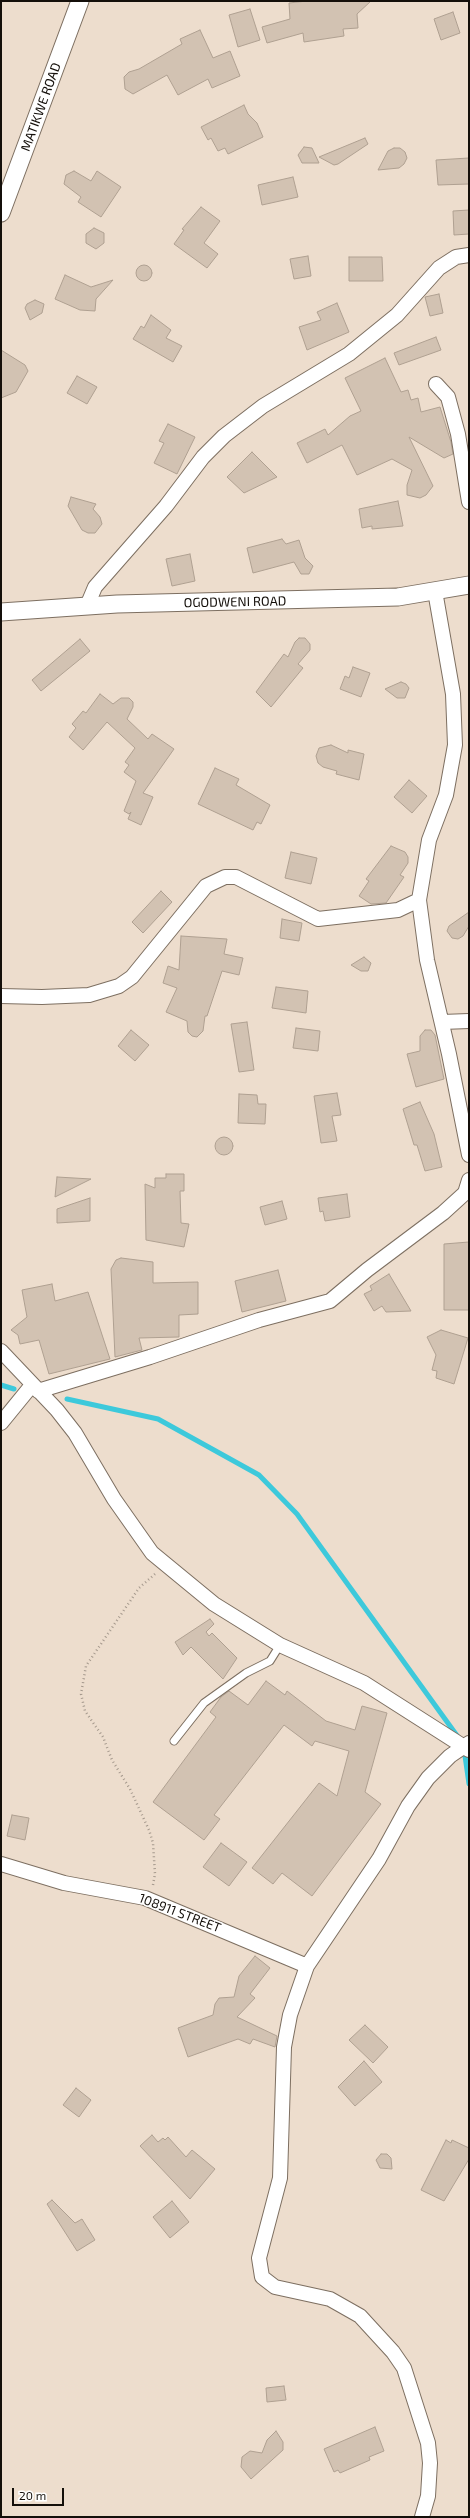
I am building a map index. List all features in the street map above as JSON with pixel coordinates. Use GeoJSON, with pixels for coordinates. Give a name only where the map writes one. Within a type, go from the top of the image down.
{"type":"FeatureCollection","features":[{"type":"Feature","properties":{"kind":"street","name":"MATIKWE ROAD"},"geometry":{"type":"LineString","coordinates":[[1,213],[80,1]]}},
{"type":"Feature","properties":{"kind":"street"},"geometry":{"type":"LineString","coordinates":[[87,606],[95,587],[166,506],[202,457],[224,436],[262,406],[348,354],[397,315],[439,268],[456,257],[469,255]]}},
{"type":"Feature","properties":{"kind":"street"},"geometry":{"type":"LineString","coordinates":[[436,384],[448,397],[458,434],[469,502]]}},
{"type":"Feature","properties":{"kind":"street","name":"OGODWENI ROAD"},"geometry":{"type":"LineString","coordinates":[[1,612],[87,606],[398,597],[469,586]]}},
{"type":"Feature","properties":{"kind":"street"},"geometry":{"type":"LineString","coordinates":[[434,591],[453,694],[456,746],[446,795],[429,840],[419,900],[427,960],[442,1022],[469,1154]]}},
{"type":"Feature","properties":{"kind":"street"},"geometry":{"type":"LineString","coordinates":[[1,996],[42,997],[89,995],[119,986],[132,976],[206,886],[224,877],[236,877],[318,919],[398,910],[419,900]]}},
{"type":"Feature","properties":{"kind":"street"},"geometry":{"type":"LineString","coordinates":[[442,1022],[469,1021]]}},
{"type":"Feature","properties":{"kind":"street"},"geometry":{"type":"LineString","coordinates":[[1,1423],[35,1388],[150,1357],[259,1320],[330,1301],[367,1270],[444,1213],[464,1193],[469,1180]]}},
{"type":"Feature","properties":{"kind":"street"},"geometry":{"type":"LineString","coordinates":[[1,1351],[75,1433],[114,1499],[152,1553],[214,1604],[280,1644],[364,1683],[467,1746],[450,1756],[428,1778],[408,1806],[379,1859],[307,1966],[290,2015],[284,2047],[280,2178],[259,2258],[259,2268],[262,2278],[275,2287],[330,2299],[348,2307],[374,2331],[404,2368],[428,2443],[430,2463],[428,2496],[422,2517]]}},
{"type":"Feature","properties":{"kind":"street","name":"108911 STREET"},"geometry":{"type":"LineString","coordinates":[[1,1864],[64,1883],[150,1900],[307,1966]]}},
{"type":"Feature","properties":{"kind":"lane"},"geometry":{"type":"LineString","coordinates":[[174,1741],[204,1704],[246,1673],[270,1661],[280,1644]]}},
{"type":"Feature","properties":{"kind":"path"},"geometry":{"type":"LineString","coordinates":[[150,1900],[155,1874],[153,1842],[149,1830],[103,1737],[85,1711],[81,1694],[86,1666],[139,1588],[166,1564]]}},
{"type":"Feature","properties":{"kind":"building"},"geometry":{"type":"Polygon","coordinates":[[[307,1],[371,1],[357,14],[358,28],[343,29],[344,36],[304,42],[303,33],[267,43],[262,27],[290,19],[289,3],[307,1]]]}},
{"type":"Feature","properties":{"kind":"building"},"geometry":{"type":"Polygon","coordinates":[[[250,9],[260,40],[238,47],[229,15],[250,9]]]}},
{"type":"Feature","properties":{"kind":"building"},"geometry":{"type":"Polygon","coordinates":[[[453,12],[460,33],[441,40],[434,19],[453,12]]]}},
{"type":"Feature","properties":{"kind":"building"},"geometry":{"type":"Polygon","coordinates":[[[200,30],[213,58],[230,51],[240,76],[212,88],[208,79],[178,95],[167,75],[133,94],[125,89],[124,77],[129,72],[139,69],[182,44],[180,39],[200,30]]]}},
{"type":"Feature","properties":{"kind":"building"},"geometry":{"type":"Polygon","coordinates":[[[244,105],[248,114],[257,123],[263,137],[228,154],[225,148],[218,151],[211,138],[208,140],[201,127],[244,105]]]}},
{"type":"Feature","properties":{"kind":"building"},"geometry":{"type":"Polygon","coordinates":[[[365,138],[368,144],[338,164],[334,165],[319,157],[365,138]]]}},
{"type":"Feature","properties":{"kind":"building"},"geometry":{"type":"Polygon","coordinates":[[[304,147],[312,148],[319,163],[302,163],[298,155],[304,147]]]}},
{"type":"Feature","properties":{"kind":"building"},"geometry":{"type":"Polygon","coordinates":[[[394,148],[400,148],[405,152],[407,158],[404,164],[399,168],[378,170],[388,151],[394,148]]]}},
{"type":"Feature","properties":{"kind":"building"},"geometry":{"type":"Polygon","coordinates":[[[469,158],[469,184],[438,185],[436,160],[469,158]]]}},
{"type":"Feature","properties":{"kind":"building"},"geometry":{"type":"Polygon","coordinates":[[[74,171],[91,181],[97,171],[121,187],[101,217],[78,202],[81,197],[64,184],[66,175],[74,171]]]}},
{"type":"Feature","properties":{"kind":"building"},"geometry":{"type":"Polygon","coordinates":[[[293,177],[298,197],[262,205],[258,185],[293,177]]]}},
{"type":"Feature","properties":{"kind":"building"},"geometry":{"type":"Polygon","coordinates":[[[201,207],[220,221],[204,243],[218,254],[207,268],[174,244],[184,230],[182,229],[201,207]]]}},
{"type":"Feature","properties":{"kind":"building"},"geometry":{"type":"Polygon","coordinates":[[[469,210],[469,234],[454,235],[453,211],[469,210]]]}},
{"type":"Feature","properties":{"kind":"building"},"geometry":{"type":"Polygon","coordinates":[[[94,228],[104,233],[104,243],[96,249],[86,243],[86,234],[94,228]]]}},
{"type":"Feature","properties":{"kind":"building"},"geometry":{"type":"Polygon","coordinates":[[[308,256],[311,276],[294,279],[290,259],[308,256]]]}},
{"type":"Feature","properties":{"kind":"building"},"geometry":{"type":"Polygon","coordinates":[[[349,257],[382,257],[383,281],[349,281],[349,257]]]}},
{"type":"Feature","properties":{"kind":"building"},"geometry":{"type":"Polygon","coordinates":[[[144,265],[150,267],[152,273],[150,279],[144,281],[138,279],[136,273],[138,267],[144,265]]]}},
{"type":"Feature","properties":{"kind":"building"},"geometry":{"type":"Polygon","coordinates":[[[65,275],[91,287],[113,280],[96,299],[95,311],[80,310],[55,299],[65,275]]]}},
{"type":"Feature","properties":{"kind":"building"},"geometry":{"type":"Polygon","coordinates":[[[439,294],[443,313],[430,316],[425,297],[439,294]]]}},
{"type":"Feature","properties":{"kind":"building"},"geometry":{"type":"Polygon","coordinates":[[[35,300],[44,304],[42,313],[30,320],[25,308],[27,304],[35,300]]]}},
{"type":"Feature","properties":{"kind":"building"},"geometry":{"type":"Polygon","coordinates":[[[337,303],[349,332],[307,350],[299,327],[321,320],[317,312],[337,303]]]}},
{"type":"Feature","properties":{"kind":"building"},"geometry":{"type":"Polygon","coordinates":[[[151,315],[171,330],[166,338],[182,346],[173,362],[133,339],[141,326],[144,328],[151,315]]]}},
{"type":"Feature","properties":{"kind":"building"},"geometry":{"type":"Polygon","coordinates":[[[436,337],[441,350],[399,365],[394,353],[436,337]]]}},
{"type":"Feature","properties":{"kind":"building"},"geometry":{"type":"Polygon","coordinates":[[[1,350],[25,365],[28,371],[16,392],[1,398],[1,350]]]}},
{"type":"Feature","properties":{"kind":"building"},"geometry":{"type":"Polygon","coordinates":[[[385,358],[401,392],[408,390],[411,400],[418,398],[421,412],[440,407],[451,442],[453,454],[444,458],[409,437],[433,486],[426,495],[420,498],[407,495],[407,485],[412,470],[392,459],[357,475],[342,445],[307,463],[297,443],[325,429],[328,435],[350,416],[361,411],[345,378],[385,358]]]}},
{"type":"Feature","properties":{"kind":"building"},"geometry":{"type":"Polygon","coordinates":[[[77,376],[97,387],[87,404],[67,393],[77,376]]]}},
{"type":"Feature","properties":{"kind":"building"},"geometry":{"type":"Polygon","coordinates":[[[168,424],[195,437],[177,474],[154,463],[164,443],[159,441],[168,424]]]}},
{"type":"Feature","properties":{"kind":"building"},"geometry":{"type":"Polygon","coordinates":[[[252,452],[277,477],[244,493],[227,477],[252,452]]]}},
{"type":"Feature","properties":{"kind":"building"},"geometry":{"type":"Polygon","coordinates":[[[71,497],[96,504],[93,509],[100,517],[102,524],[95,533],[88,533],[82,530],[68,506],[71,497]]]}},
{"type":"Feature","properties":{"kind":"building"},"geometry":{"type":"Polygon","coordinates":[[[398,501],[403,526],[372,529],[372,526],[362,528],[359,509],[398,501]]]}},
{"type":"Feature","properties":{"kind":"building"},"geometry":{"type":"Polygon","coordinates":[[[282,539],[286,544],[299,540],[305,558],[313,566],[309,574],[301,574],[294,562],[253,573],[247,548],[282,539]]]}},
{"type":"Feature","properties":{"kind":"building"},"geometry":{"type":"Polygon","coordinates":[[[190,554],[195,581],[172,586],[166,559],[190,554]]]}},
{"type":"Feature","properties":{"kind":"building"},"geometry":{"type":"Polygon","coordinates":[[[299,638],[305,638],[310,644],[310,650],[298,664],[303,668],[271,707],[256,692],[284,654],[288,657],[295,642],[299,638]]]}},
{"type":"Feature","properties":{"kind":"building"},"geometry":{"type":"Polygon","coordinates":[[[80,639],[90,651],[41,691],[32,680],[80,639]]]}},
{"type":"Feature","properties":{"kind":"building"},"geometry":{"type":"Polygon","coordinates":[[[353,667],[370,673],[361,697],[340,689],[345,676],[349,678],[353,667]]]}},
{"type":"Feature","properties":{"kind":"building"},"geometry":{"type":"Polygon","coordinates":[[[401,682],[406,684],[409,688],[405,698],[397,698],[385,689],[401,682]]]}},
{"type":"Feature","properties":{"kind":"building"},"geometry":{"type":"Polygon","coordinates":[[[100,694],[113,704],[121,698],[129,698],[133,702],[133,707],[127,719],[148,739],[152,734],[174,749],[143,793],[153,797],[141,825],[128,819],[131,812],[129,814],[124,811],[136,781],[124,772],[129,765],[125,762],[135,748],[107,722],[83,750],[69,737],[76,728],[72,724],[83,711],[86,713],[100,694]]]}},
{"type":"Feature","properties":{"kind":"building"},"geometry":{"type":"Polygon","coordinates":[[[331,745],[348,753],[348,750],[364,754],[359,780],[336,774],[337,771],[323,767],[318,763],[316,756],[319,748],[331,745]]]}},
{"type":"Feature","properties":{"kind":"building"},"geometry":{"type":"Polygon","coordinates":[[[215,768],[239,779],[236,785],[270,805],[261,824],[257,822],[253,830],[198,804],[215,768]]]}},
{"type":"Feature","properties":{"kind":"building"},"geometry":{"type":"Polygon","coordinates":[[[409,780],[427,796],[412,813],[394,797],[409,780]]]}},
{"type":"Feature","properties":{"kind":"building"},"geometry":{"type":"Polygon","coordinates":[[[391,846],[405,852],[408,857],[408,863],[400,875],[404,877],[386,903],[371,904],[359,896],[369,881],[366,879],[391,846]]]}},
{"type":"Feature","properties":{"kind":"building"},"geometry":{"type":"Polygon","coordinates":[[[291,852],[317,858],[311,884],[285,878],[291,852]]]}},
{"type":"Feature","properties":{"kind":"building"},"geometry":{"type":"Polygon","coordinates":[[[161,891],[172,902],[143,933],[132,922],[161,891]]]}},
{"type":"Feature","properties":{"kind":"building"},"geometry":{"type":"Polygon","coordinates":[[[469,912],[469,926],[463,936],[458,939],[452,938],[447,931],[449,926],[469,912]]]}},
{"type":"Feature","properties":{"kind":"building"},"geometry":{"type":"Polygon","coordinates":[[[282,919],[302,923],[299,941],[280,938],[282,919]]]}},
{"type":"Feature","properties":{"kind":"building"},"geometry":{"type":"Polygon","coordinates":[[[181,936],[227,939],[224,954],[243,958],[239,975],[222,971],[207,1016],[205,1016],[203,1031],[197,1037],[192,1036],[188,1032],[187,1021],[166,1012],[177,988],[163,983],[168,966],[179,970],[181,936]]]}},
{"type":"Feature","properties":{"kind":"building"},"geometry":{"type":"Polygon","coordinates":[[[364,957],[371,963],[368,971],[361,971],[351,965],[364,957]]]}},
{"type":"Feature","properties":{"kind":"building"},"geometry":{"type":"Polygon","coordinates":[[[276,987],[308,991],[306,1013],[272,1008],[276,987]]]}},
{"type":"Feature","properties":{"kind":"building"},"geometry":{"type":"Polygon","coordinates":[[[247,1022],[254,1070],[239,1072],[231,1024],[247,1022]]]}},
{"type":"Feature","properties":{"kind":"building"},"geometry":{"type":"Polygon","coordinates":[[[296,1028],[320,1031],[318,1051],[293,1048],[296,1028]]]}},
{"type":"Feature","properties":{"kind":"building"},"geometry":{"type":"Polygon","coordinates":[[[131,1030],[149,1045],[135,1061],[118,1046],[131,1030]]]}},
{"type":"Feature","properties":{"kind":"building"},"geometry":{"type":"Polygon","coordinates":[[[425,1030],[431,1030],[435,1035],[444,1079],[416,1087],[407,1054],[420,1051],[420,1036],[425,1030]]]}},
{"type":"Feature","properties":{"kind":"building"},"geometry":{"type":"Polygon","coordinates":[[[337,1093],[341,1115],[332,1116],[337,1141],[321,1143],[314,1096],[337,1093]]]}},
{"type":"Feature","properties":{"kind":"building"},"geometry":{"type":"Polygon","coordinates":[[[239,1094],[257,1095],[258,1104],[266,1104],[265,1124],[238,1123],[239,1094]]]}},
{"type":"Feature","properties":{"kind":"building"},"geometry":{"type":"Polygon","coordinates":[[[420,1102],[434,1134],[442,1167],[425,1171],[417,1145],[414,1145],[403,1109],[420,1102]]]}},
{"type":"Feature","properties":{"kind":"building"},"geometry":{"type":"Polygon","coordinates":[[[224,1137],[230,1140],[233,1146],[230,1152],[224,1155],[218,1152],[215,1146],[218,1140],[224,1137]]]}},
{"type":"Feature","properties":{"kind":"building"},"geometry":{"type":"Polygon","coordinates":[[[166,1174],[184,1174],[184,1191],[180,1191],[181,1223],[189,1224],[184,1247],[146,1240],[145,1184],[155,1188],[155,1178],[166,1178],[166,1174]]]}},
{"type":"Feature","properties":{"kind":"building"},"geometry":{"type":"Polygon","coordinates":[[[57,1177],[91,1179],[55,1197],[57,1177]]]}},
{"type":"Feature","properties":{"kind":"building"},"geometry":{"type":"Polygon","coordinates":[[[347,1194],[350,1217],[325,1221],[323,1211],[320,1212],[318,1198],[347,1194]]]}},
{"type":"Feature","properties":{"kind":"building"},"geometry":{"type":"Polygon","coordinates":[[[90,1198],[90,1221],[57,1223],[57,1209],[90,1198]]]}},
{"type":"Feature","properties":{"kind":"building"},"geometry":{"type":"Polygon","coordinates":[[[282,1201],[287,1219],[265,1225],[260,1207],[282,1201]]]}},
{"type":"Feature","properties":{"kind":"building"},"geometry":{"type":"Polygon","coordinates":[[[469,1242],[469,1310],[444,1310],[444,1244],[469,1242]]]}},
{"type":"Feature","properties":{"kind":"building"},"geometry":{"type":"Polygon","coordinates":[[[121,1258],[153,1262],[153,1283],[198,1282],[198,1314],[179,1315],[179,1337],[139,1338],[142,1350],[115,1357],[111,1269],[116,1260],[121,1258]]]}},
{"type":"Feature","properties":{"kind":"building"},"geometry":{"type":"Polygon","coordinates":[[[278,1270],[286,1301],[242,1312],[235,1281],[278,1270]]]}},
{"type":"Feature","properties":{"kind":"building"},"geometry":{"type":"Polygon","coordinates":[[[389,1274],[411,1311],[386,1312],[382,1306],[374,1311],[364,1294],[372,1290],[370,1286],[389,1274]]]}},
{"type":"Feature","properties":{"kind":"building"},"geometry":{"type":"Polygon","coordinates":[[[52,1284],[55,1301],[88,1292],[110,1359],[49,1374],[39,1340],[20,1344],[18,1335],[11,1330],[27,1317],[22,1290],[52,1284]]]}},
{"type":"Feature","properties":{"kind":"building"},"geometry":{"type":"Polygon","coordinates":[[[441,1330],[468,1338],[454,1384],[436,1378],[437,1371],[432,1370],[436,1355],[427,1337],[441,1330]]]}},
{"type":"Feature","properties":{"kind":"building"},"geometry":{"type":"Polygon","coordinates":[[[210,1619],[214,1624],[206,1632],[209,1636],[212,1633],[237,1658],[223,1679],[191,1647],[183,1655],[175,1642],[210,1619]]]}},
{"type":"Feature","properties":{"kind":"building"},"geometry":{"type":"Polygon","coordinates":[[[266,1681],[285,1695],[287,1691],[326,1721],[355,1730],[362,1706],[387,1713],[365,1792],[381,1804],[312,1896],[282,1873],[273,1884],[252,1868],[319,1783],[337,1796],[349,1751],[315,1741],[312,1746],[284,1725],[214,1815],[220,1819],[204,1840],[153,1802],[216,1717],[210,1712],[221,1697],[229,1691],[248,1705],[266,1681]]]}},
{"type":"Feature","properties":{"kind":"building"},"geometry":{"type":"Polygon","coordinates":[[[12,1815],[29,1818],[25,1840],[7,1836],[12,1815]]]}},
{"type":"Feature","properties":{"kind":"building"},"geometry":{"type":"Polygon","coordinates":[[[221,1843],[247,1862],[229,1886],[203,1867],[221,1843]]]}},
{"type":"Feature","properties":{"kind":"building"},"geometry":{"type":"Polygon","coordinates":[[[255,1956],[270,1968],[250,1994],[255,1998],[237,2017],[277,2036],[275,2047],[253,2039],[250,2044],[238,2039],[188,2057],[178,2028],[213,2015],[215,2004],[219,1998],[234,1997],[239,1976],[255,1956]]]}},
{"type":"Feature","properties":{"kind":"building"},"geometry":{"type":"Polygon","coordinates":[[[365,2025],[388,2047],[373,2063],[349,2040],[365,2025]]]}},
{"type":"Feature","properties":{"kind":"building"},"geometry":{"type":"Polygon","coordinates":[[[364,2061],[382,2082],[355,2106],[338,2087],[364,2061]]]}},
{"type":"Feature","properties":{"kind":"building"},"geometry":{"type":"Polygon","coordinates":[[[76,2088],[91,2100],[79,2117],[63,2105],[76,2088]]]}},
{"type":"Feature","properties":{"kind":"building"},"geometry":{"type":"Polygon","coordinates":[[[152,2135],[158,2142],[163,2138],[165,2140],[168,2137],[186,2157],[192,2150],[215,2169],[190,2199],[140,2146],[152,2135]]]}},
{"type":"Feature","properties":{"kind":"building"},"geometry":{"type":"Polygon","coordinates":[[[446,2140],[451,2143],[452,2140],[469,2148],[469,2159],[444,2201],[421,2190],[446,2140]]]}},
{"type":"Feature","properties":{"kind":"building"},"geometry":{"type":"Polygon","coordinates":[[[381,2154],[387,2154],[391,2158],[392,2169],[380,2168],[376,2160],[381,2154]]]}},
{"type":"Feature","properties":{"kind":"building"},"geometry":{"type":"Polygon","coordinates":[[[52,2200],[75,2223],[82,2219],[95,2240],[77,2251],[47,2204],[52,2200]]]}},
{"type":"Feature","properties":{"kind":"building"},"geometry":{"type":"Polygon","coordinates":[[[172,2201],[189,2222],[170,2238],[153,2217],[172,2201]]]}},
{"type":"Feature","properties":{"kind":"building"},"geometry":{"type":"Polygon","coordinates":[[[284,2386],[286,2400],[267,2402],[266,2388],[284,2386]]]}},
{"type":"Feature","properties":{"kind":"building"},"geometry":{"type":"Polygon","coordinates":[[[375,2427],[384,2451],[369,2457],[370,2460],[340,2473],[338,2470],[334,2472],[324,2449],[375,2427]]]}},
{"type":"Feature","properties":{"kind":"building"},"geometry":{"type":"Polygon","coordinates":[[[276,2431],[283,2442],[283,2450],[251,2479],[241,2467],[242,2457],[250,2451],[262,2453],[267,2440],[276,2431]]]}},
{"type":"Feature","properties":{"kind":"waterway"},"geometry":{"type":"LineString","coordinates":[[1,1385],[14,1389]]}},
{"type":"Feature","properties":{"kind":"waterway"},"geometry":{"type":"LineString","coordinates":[[67,1399],[158,1419],[259,1475],[297,1514],[458,1737]]}},
{"type":"Feature","properties":{"kind":"waterway"},"geometry":{"type":"LineString","coordinates":[[464,1749],[469,1784]]}}]}
